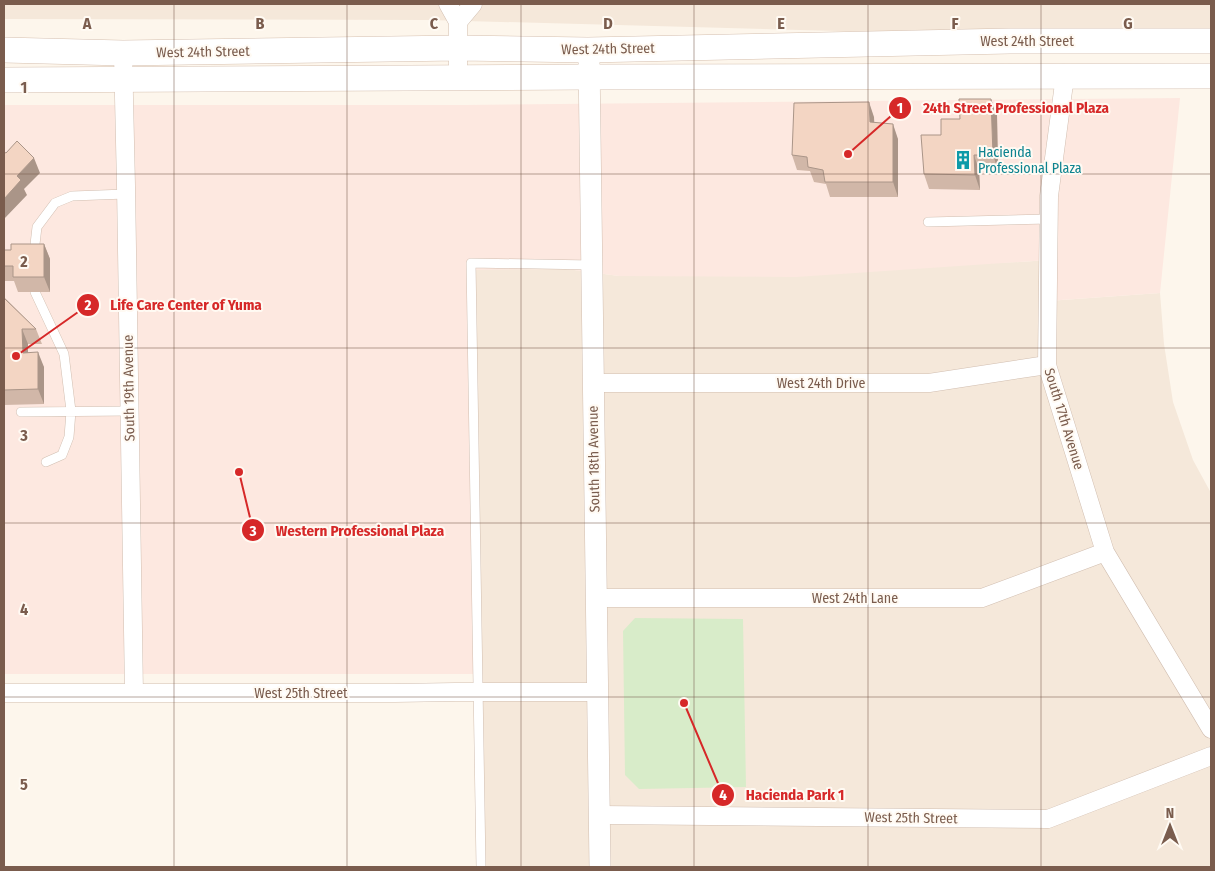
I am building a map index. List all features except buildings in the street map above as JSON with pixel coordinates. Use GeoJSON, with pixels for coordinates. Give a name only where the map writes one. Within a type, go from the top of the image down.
{"type":"FeatureCollection","features":[{"type":"Feature","properties":{"kind":"main road","name":"West 24th Street"},"geometry":{"type":"LineString","coordinates":[[4,50],[123,53],[458,48],[588,50],[1010,41],[1211,43]]}},
{"type":"Feature","properties":{"kind":"main road"},"geometry":{"type":"LineString","coordinates":[[1065,76],[1073,61],[1087,56],[1186,54],[1211,43]]}},
{"type":"Feature","properties":{"kind":"main road","name":"West 24th Street"},"geometry":{"type":"LineString","coordinates":[[4,80],[1211,76]]}},
{"type":"Feature","properties":{"kind":"street"},"geometry":{"type":"LineString","coordinates":[[448,4],[458,22],[458,78]]}},
{"type":"Feature","properties":{"kind":"street"},"geometry":{"type":"LineString","coordinates":[[458,22],[473,4]]}},
{"type":"Feature","properties":{"kind":"street","name":"South 18th Avenue"},"geometry":{"type":"LineString","coordinates":[[588,50],[600,867]]}},
{"type":"Feature","properties":{"kind":"street","name":"South 19th Avenue"},"geometry":{"type":"LineString","coordinates":[[123,53],[134,693]]}},
{"type":"Feature","properties":{"kind":"street","name":"South 17th Avenue"},"geometry":{"type":"LineString","coordinates":[[1065,76],[1049,196],[1047,365],[1105,552],[1211,729]]}},
{"type":"Feature","properties":{"kind":"street","name":"West 24th Drive"},"geometry":{"type":"LineString","coordinates":[[593,383],[929,383],[1047,365]]}},
{"type":"Feature","properties":{"kind":"street","name":"West 24th Lane"},"geometry":{"type":"LineString","coordinates":[[596,598],[982,598],[1105,552]]}},
{"type":"Feature","properties":{"kind":"street","name":"West 25th Street"},"geometry":{"type":"LineString","coordinates":[[4,693],[598,692]]}},
{"type":"Feature","properties":{"kind":"street","name":"West 25th Street"},"geometry":{"type":"LineString","coordinates":[[599,814],[1048,819],[1211,756]]}},
{"type":"Feature","properties":{"kind":"lane"},"geometry":{"type":"LineString","coordinates":[[34,259],[36,227],[55,203],[72,196],[126,194]]}},
{"type":"Feature","properties":{"kind":"lane"},"geometry":{"type":"LineString","coordinates":[[928,222],[1049,219]]}},
{"type":"Feature","properties":{"kind":"lane"},"geometry":{"type":"LineString","coordinates":[[480,867],[471,263],[592,265]]}},
{"type":"Feature","properties":{"kind":"lane"},"geometry":{"type":"LineString","coordinates":[[35,292],[64,354],[71,411],[69,437],[62,454],[46,462]]}},
{"type":"Feature","properties":{"kind":"lane"},"geometry":{"type":"LineString","coordinates":[[21,412],[130,411]]}},
{"type":"Feature","properties":{"kind":"shaded area"},"geometry":{"type":"Polygon","coordinates":[[[4,4],[1211,4],[1211,41],[429,20],[4,19],[4,4]]]}},
{"type":"Feature","properties":{"kind":"shaded area"},"geometry":{"type":"Polygon","coordinates":[[[1180,98],[1160,293],[1047,301],[1048,260],[796,277],[619,276],[567,269],[471,270],[477,674],[4,674],[4,105],[466,105],[1180,98]]]}},
{"type":"Feature","properties":{"kind":"shaded area"},"geometry":{"type":"Polygon","coordinates":[[[1048,260],[1048,301],[1160,293],[1164,344],[1173,402],[1193,460],[1211,493],[1211,867],[481,867],[471,269],[567,269],[619,276],[1048,260]]]}},
{"type":"Feature","properties":{"kind":"green space"},"geometry":{"type":"Polygon","coordinates":[[[635,618],[743,619],[746,787],[639,789],[625,775],[623,631],[635,618]]]}},
{"type":"Feature","properties":{"kind":"place","name":"24th Street Professional Plaza"},"geometry":{"type":"Point","coordinates":[848,154]}},
{"type":"Feature","properties":{"kind":"place","name":"Hacienda Professional Plaza"},"geometry":{"type":"Point","coordinates":[963,160]}},
{"type":"Feature","properties":{"kind":"place","name":"Life Care Center of Yuma"},"geometry":{"type":"Point","coordinates":[16,356]}},
{"type":"Feature","properties":{"kind":"place","name":"Western Professional Plaza"},"geometry":{"type":"Point","coordinates":[239,472]}},
{"type":"Feature","properties":{"kind":"place","name":"Hacienda Park 1"},"geometry":{"type":"Point","coordinates":[684,703]}}]}
